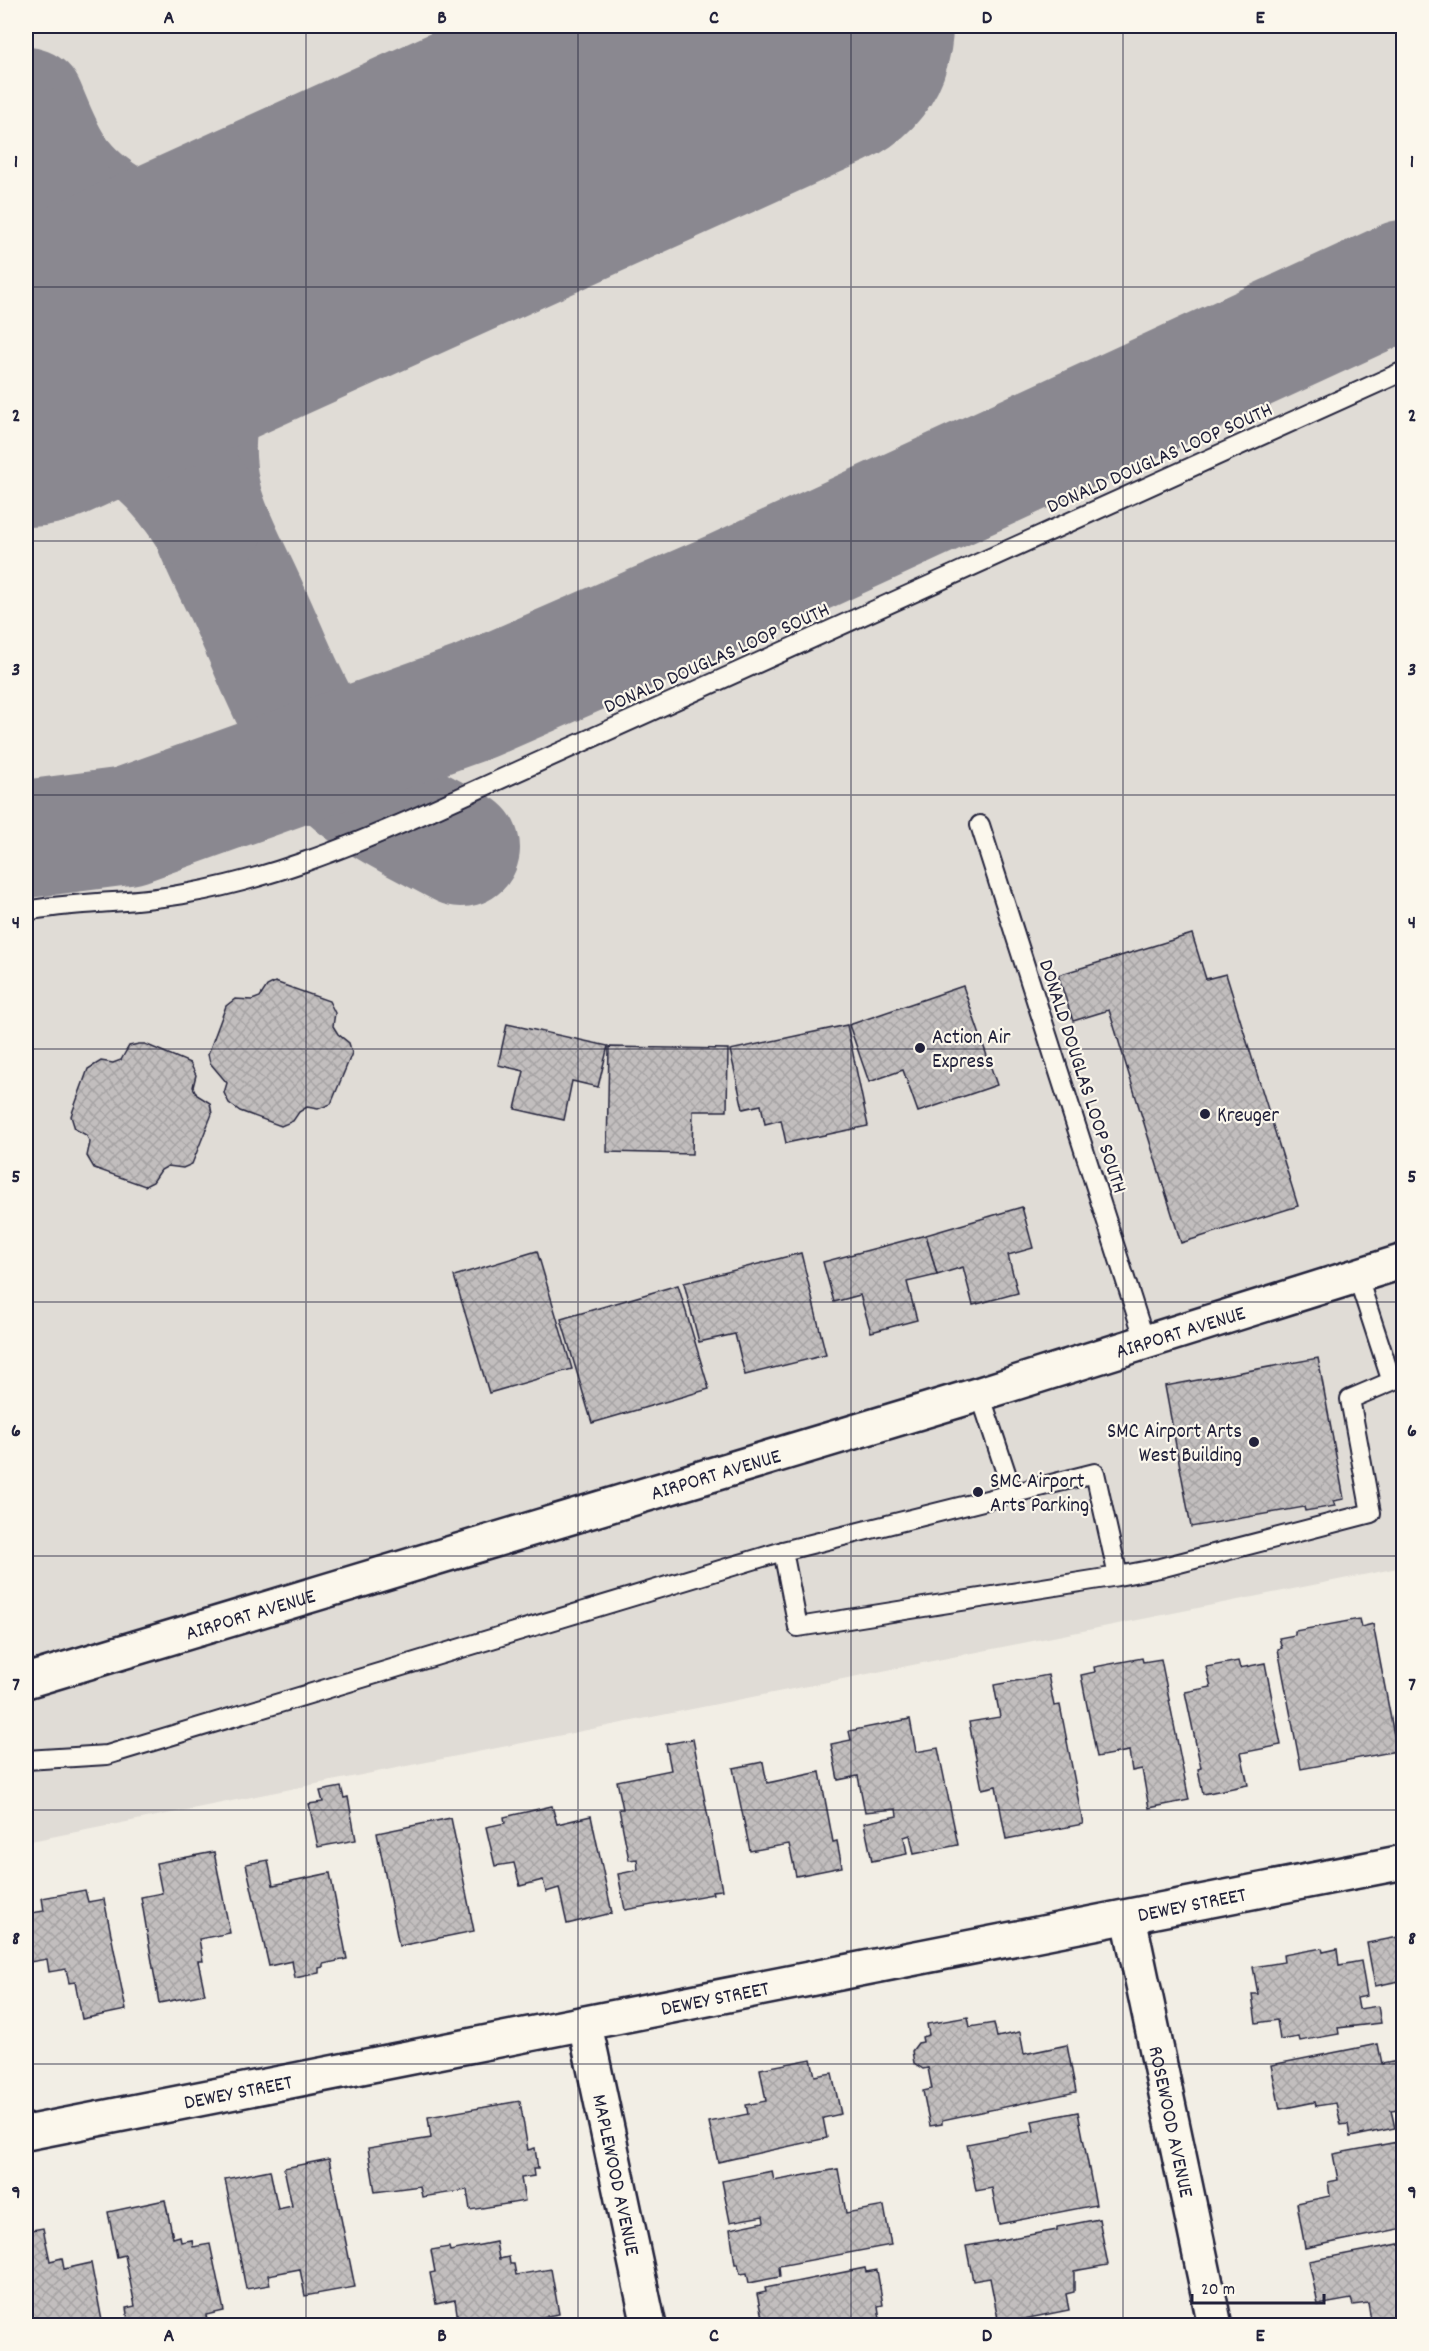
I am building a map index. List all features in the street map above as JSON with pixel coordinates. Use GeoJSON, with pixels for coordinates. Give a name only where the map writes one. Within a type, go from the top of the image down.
{"type":"FeatureCollection","features":[{"type":"Feature","properties":{"kind":"street","name":"AIRPORT AVENUE"},"geometry":{"type":"LineString","coordinates":[[26,1681],[980,1394],[1404,1261]]}},
{"type":"Feature","properties":{"kind":"street","name":"DEWEY STREET"},"geometry":{"type":"LineString","coordinates":[[26,2133],[585,2025],[1404,1862]]}},
{"type":"Feature","properties":{"kind":"street","name":"ROSEWOOD AVENUE"},"geometry":{"type":"LineString","coordinates":[[1129,1918],[1215,2325]]}},
{"type":"Feature","properties":{"kind":"street","name":"MAPLEWOOD AVENUE"},"geometry":{"type":"LineString","coordinates":[[585,2025],[649,2325]]}},
{"type":"Feature","properties":{"kind":"lane","name":"DONALD DOUGLAS LOOP SOUTH"},"geometry":{"type":"LineString","coordinates":[[26,911],[54,906],[189,894],[311,860],[419,816],[1404,371]]}},
{"type":"Feature","properties":{"kind":"lane","name":"DONALD DOUGLAS LOOP SOUTH"},"geometry":{"type":"LineString","coordinates":[[980,825],[1146,1341]]}},
{"type":"Feature","properties":{"kind":"lane"},"geometry":{"type":"LineString","coordinates":[[783,1551],[798,1627],[1160,1568],[1371,1513],[1350,1399],[1397,1378],[1357,1275]]}},
{"type":"Feature","properties":{"kind":"lane"},"geometry":{"type":"LineString","coordinates":[[980,1394],[1013,1494]]}},
{"type":"Feature","properties":{"kind":"lane"},"geometry":{"type":"LineString","coordinates":[[26,1760],[107,1755],[783,1551],[1095,1473],[1118,1576]]}},
{"type":"Feature","properties":{"kind":"shaded area"},"geometry":{"type":"Polygon","coordinates":[[[26,26],[1403,26],[1403,1567],[26,1842],[26,26]]]}},
{"type":"Feature","properties":{"kind":"building","name":"Kreuger"},"geometry":{"type":"Polygon","coordinates":[[[1192,934],[1206,979],[1226,974],[1298,1206],[1181,1243],[1109,1010],[1073,1021],[1058,975],[1192,934]]]}},
{"type":"Feature","properties":{"kind":"building"},"geometry":{"type":"Polygon","coordinates":[[[275,982],[329,1001],[335,1013],[333,1026],[338,1034],[349,1043],[352,1053],[331,1104],[318,1109],[307,1107],[299,1112],[293,1121],[281,1126],[240,1111],[229,1103],[224,1093],[227,1083],[210,1063],[208,1054],[226,1006],[235,999],[252,1000],[260,997],[267,986],[275,982]]]}},
{"type":"Feature","properties":{"kind":"building","name":"Action Air Express"},"geometry":{"type":"Polygon","coordinates":[[[963,986],[997,1085],[918,1112],[903,1070],[869,1082],[849,1025],[963,986]]]}},
{"type":"Feature","properties":{"kind":"building"},"geometry":{"type":"Polygon","coordinates":[[[507,1024],[608,1046],[598,1087],[572,1081],[564,1120],[515,1109],[524,1071],[498,1065],[507,1024]]]}},
{"type":"Feature","properties":{"kind":"building"},"geometry":{"type":"Polygon","coordinates":[[[847,1025],[868,1126],[786,1143],[781,1120],[765,1124],[761,1105],[743,1109],[730,1050],[847,1025]]]}},
{"type":"Feature","properties":{"kind":"building"},"geometry":{"type":"Polygon","coordinates":[[[145,1044],[190,1063],[196,1075],[193,1087],[197,1095],[210,1103],[212,1114],[192,1164],[183,1168],[168,1166],[161,1170],[153,1182],[145,1186],[94,1168],[87,1156],[90,1142],[86,1135],[75,1129],[71,1116],[88,1069],[101,1061],[113,1063],[121,1060],[129,1046],[145,1044]]]}},
{"type":"Feature","properties":{"kind":"building"},"geometry":{"type":"Polygon","coordinates":[[[609,1047],[728,1049],[727,1111],[693,1111],[692,1154],[607,1152],[609,1047]]]}},
{"type":"Feature","properties":{"kind":"building"},"geometry":{"type":"Polygon","coordinates":[[[1022,1207],[1033,1248],[1008,1255],[1018,1293],[973,1305],[963,1267],[937,1275],[926,1235],[1022,1207]]]}},
{"type":"Feature","properties":{"kind":"building"},"geometry":{"type":"Polygon","coordinates":[[[926,1235],[937,1275],[907,1282],[917,1320],[871,1332],[860,1295],[834,1302],[823,1262],[926,1235]]]}},
{"type":"Feature","properties":{"kind":"building"},"geometry":{"type":"Polygon","coordinates":[[[537,1251],[572,1369],[489,1393],[454,1276],[537,1251]]]}},
{"type":"Feature","properties":{"kind":"building"},"geometry":{"type":"Polygon","coordinates":[[[801,1253],[826,1355],[745,1375],[735,1334],[699,1342],[684,1283],[801,1253]]]}},
{"type":"Feature","properties":{"kind":"building"},"geometry":{"type":"Polygon","coordinates":[[[678,1285],[709,1389],[592,1423],[561,1319],[678,1285]]]}},
{"type":"Feature","properties":{"kind":"building","name":"SMC Airport Arts West Building"},"geometry":{"type":"Polygon","coordinates":[[[1318,1358],[1344,1499],[1333,1501],[1335,1506],[1305,1511],[1304,1507],[1191,1527],[1165,1386],[1318,1358]]]}},
{"type":"Feature","properties":{"kind":"building"},"geometry":{"type":"Polygon","coordinates":[[[1359,1619],[1361,1627],[1373,1624],[1397,1751],[1301,1769],[1278,1649],[1282,1648],[1279,1638],[1295,1635],[1295,1631],[1359,1619]]]}},
{"type":"Feature","properties":{"kind":"building"},"geometry":{"type":"Polygon","coordinates":[[[1142,1658],[1143,1662],[1161,1659],[1189,1800],[1149,1808],[1142,1769],[1132,1771],[1129,1751],[1097,1757],[1081,1675],[1095,1672],[1094,1667],[1142,1658]]]}},
{"type":"Feature","properties":{"kind":"building"},"geometry":{"type":"Polygon","coordinates":[[[1238,1661],[1240,1668],[1265,1663],[1281,1745],[1241,1753],[1248,1785],[1203,1794],[1198,1769],[1201,1768],[1185,1692],[1211,1687],[1206,1667],[1238,1661]]]}},
{"type":"Feature","properties":{"kind":"building"},"geometry":{"type":"Polygon","coordinates":[[[1048,1675],[1054,1706],[1060,1705],[1083,1824],[1006,1839],[996,1786],[982,1789],[969,1722],[1000,1717],[994,1685],[1048,1675]]]}},
{"type":"Feature","properties":{"kind":"building"},"geometry":{"type":"Polygon","coordinates":[[[910,1719],[916,1752],[938,1748],[958,1845],[914,1854],[910,1835],[904,1837],[907,1854],[872,1861],[864,1823],[897,1816],[896,1809],[865,1812],[858,1776],[838,1780],[831,1744],[851,1740],[849,1731],[910,1719]]]}},
{"type":"Feature","properties":{"kind":"building"},"geometry":{"type":"Polygon","coordinates":[[[693,1739],[722,1890],[712,1891],[713,1894],[625,1910],[618,1874],[638,1870],[637,1859],[629,1860],[619,1809],[623,1809],[617,1781],[671,1770],[666,1744],[693,1739]]]}},
{"type":"Feature","properties":{"kind":"building"},"geometry":{"type":"Polygon","coordinates":[[[763,1762],[767,1783],[820,1772],[833,1842],[837,1841],[842,1867],[796,1876],[789,1844],[750,1851],[733,1768],[763,1762]]]}},
{"type":"Feature","properties":{"kind":"building"},"geometry":{"type":"Polygon","coordinates":[[[341,1787],[344,1798],[348,1797],[356,1840],[318,1847],[309,1804],[323,1802],[320,1791],[341,1787]]]}},
{"type":"Feature","properties":{"kind":"building"},"geometry":{"type":"Polygon","coordinates":[[[552,1806],[557,1824],[591,1816],[612,1913],[567,1924],[559,1888],[546,1892],[543,1880],[520,1886],[514,1863],[495,1866],[486,1827],[505,1823],[504,1817],[552,1806]]]}},
{"type":"Feature","properties":{"kind":"building"},"geometry":{"type":"Polygon","coordinates":[[[451,1818],[474,1931],[399,1946],[377,1833],[451,1818]]]}},
{"type":"Feature","properties":{"kind":"building"},"geometry":{"type":"Polygon","coordinates":[[[214,1852],[230,1933],[199,1939],[203,1961],[198,1961],[205,1994],[159,2003],[141,1897],[162,1893],[156,1863],[214,1852]]]}},
{"type":"Feature","properties":{"kind":"building"},"geometry":{"type":"Polygon","coordinates":[[[268,1860],[273,1885],[330,1873],[347,1959],[323,1964],[323,1967],[319,1968],[319,1973],[295,1978],[292,1961],[269,1966],[246,1864],[268,1860]]]}},
{"type":"Feature","properties":{"kind":"building"},"geometry":{"type":"Polygon","coordinates":[[[85,1890],[88,1902],[104,1899],[126,2010],[82,2019],[75,1982],[69,1983],[66,1969],[49,1972],[47,1959],[30,1962],[26,1937],[26,1914],[44,1911],[42,1898],[85,1890]]]}},
{"type":"Feature","properties":{"kind":"building"},"geometry":{"type":"Polygon","coordinates":[[[1404,1936],[1404,1980],[1375,1986],[1367,1943],[1404,1936]]]}},
{"type":"Feature","properties":{"kind":"building"},"geometry":{"type":"Polygon","coordinates":[[[1322,1948],[1323,1952],[1337,1949],[1339,1965],[1361,1961],[1367,1996],[1357,1998],[1359,2009],[1378,2006],[1381,2023],[1338,2028],[1339,2034],[1300,2041],[1299,2037],[1280,2040],[1277,2020],[1256,2023],[1252,1994],[1258,1994],[1253,1967],[1284,1962],[1283,1955],[1322,1948]]]}},
{"type":"Feature","properties":{"kind":"building"},"geometry":{"type":"Polygon","coordinates":[[[968,2017],[970,2027],[994,2023],[997,2037],[1020,2032],[1024,2054],[1067,2045],[1076,2092],[942,2120],[942,2124],[930,2126],[923,2091],[932,2089],[928,2068],[923,2069],[914,2063],[912,2051],[918,2043],[923,2042],[922,2037],[929,2035],[927,2024],[968,2017]]]}},
{"type":"Feature","properties":{"kind":"building"},"geometry":{"type":"Polygon","coordinates":[[[1378,2044],[1382,2064],[1404,2060],[1404,2108],[1391,2110],[1395,2128],[1350,2137],[1348,2124],[1341,2125],[1336,2103],[1316,2106],[1315,2102],[1280,2109],[1271,2065],[1378,2044]]]}},
{"type":"Feature","properties":{"kind":"building"},"geometry":{"type":"Polygon","coordinates":[[[811,2059],[815,2076],[832,2073],[841,2114],[823,2118],[827,2138],[718,2162],[709,2122],[748,2114],[746,2105],[766,2101],[760,2069],[811,2059]]]}},
{"type":"Feature","properties":{"kind":"building"},"geometry":{"type":"Polygon","coordinates":[[[520,2101],[528,2150],[535,2148],[538,2169],[533,2169],[534,2176],[521,2178],[525,2201],[470,2210],[467,2190],[422,2197],[420,2186],[375,2192],[368,2148],[431,2138],[428,2117],[520,2101]]]}},
{"type":"Feature","properties":{"kind":"building"},"geometry":{"type":"Polygon","coordinates":[[[1078,2112],[1096,2205],[999,2224],[992,2188],[976,2191],[967,2144],[1034,2131],[1032,2121],[1078,2112]]]}},
{"type":"Feature","properties":{"kind":"building"},"geometry":{"type":"Polygon","coordinates":[[[1403,2141],[1404,2228],[1305,2248],[1297,2203],[1330,2196],[1328,2182],[1338,2180],[1333,2154],[1403,2141]]]}},
{"type":"Feature","properties":{"kind":"building"},"geometry":{"type":"Polygon","coordinates":[[[329,2159],[355,2287],[305,2296],[300,2269],[268,2275],[270,2285],[246,2289],[225,2179],[270,2170],[278,2209],[292,2206],[284,2168],[329,2159]]]}},
{"type":"Feature","properties":{"kind":"building"},"geometry":{"type":"Polygon","coordinates":[[[838,2169],[846,2213],[884,2206],[891,2245],[779,2266],[780,2277],[749,2283],[747,2273],[740,2274],[738,2264],[735,2264],[730,2229],[764,2222],[763,2216],[730,2222],[722,2181],[772,2171],[774,2181],[838,2169]]]}},
{"type":"Feature","properties":{"kind":"building"},"geometry":{"type":"Polygon","coordinates":[[[165,2200],[173,2238],[180,2236],[181,2242],[192,2240],[193,2247],[210,2244],[224,2311],[206,2315],[208,2326],[129,2326],[126,2308],[135,2306],[125,2255],[117,2257],[108,2212],[165,2200]]]}},
{"type":"Feature","properties":{"kind":"building"},"geometry":{"type":"Polygon","coordinates":[[[1099,2219],[1108,2265],[1074,2271],[1074,2292],[1066,2294],[1069,2310],[999,2324],[990,2278],[973,2281],[966,2246],[1057,2230],[1057,2227],[1099,2219]]]}},
{"type":"Feature","properties":{"kind":"building"},"geometry":{"type":"Polygon","coordinates":[[[31,2227],[32,2230],[43,2228],[50,2261],[62,2258],[64,2269],[91,2263],[103,2326],[26,2326],[26,2229],[31,2227]]]}},
{"type":"Feature","properties":{"kind":"building"},"geometry":{"type":"Polygon","coordinates":[[[496,2242],[499,2259],[509,2257],[510,2264],[514,2264],[516,2275],[551,2269],[559,2314],[491,2326],[459,2326],[455,2300],[436,2304],[430,2273],[435,2272],[431,2250],[449,2247],[450,2251],[496,2242]]]}},
{"type":"Feature","properties":{"kind":"building"},"geometry":{"type":"Polygon","coordinates":[[[1404,2243],[1404,2326],[1390,2323],[1372,2326],[1368,2303],[1353,2305],[1351,2299],[1318,2305],[1309,2261],[1404,2243]]]}},
{"type":"Feature","properties":{"kind":"building"},"geometry":{"type":"Polygon","coordinates":[[[865,2268],[866,2272],[877,2270],[883,2305],[878,2306],[881,2326],[761,2326],[760,2322],[763,2322],[757,2294],[766,2292],[765,2288],[865,2268]]]}},
{"type":"Feature","properties":{"kind":"taxiway"},"geometry":{"type":"LineString","coordinates":[[26,106],[47,153],[69,184],[100,211],[143,235],[193,250],[217,252],[242,253],[322,244]]}},
{"type":"Feature","properties":{"kind":"taxiway"},"geometry":{"type":"LineString","coordinates":[[26,324],[42,291],[53,252],[53,200],[44,148]]}},
{"type":"Feature","properties":{"kind":"taxiway"},"geometry":{"type":"LineString","coordinates":[[322,244],[262,291],[236,320],[221,345],[210,372],[197,431],[197,461],[201,490],[223,553],[291,700],[316,743],[331,762],[360,790],[387,808],[461,848]]}},
{"type":"Feature","properties":{"kind":"taxiway"},"geometry":{"type":"LineString","coordinates":[[26,839],[127,826],[473,702],[732,589],[1404,279]]}},
{"type":"Feature","properties":{"kind":"taxiway"},"geometry":{"type":"LineString","coordinates":[[26,408],[85,418],[110,426],[132,437],[153,451],[172,469],[208,517]]}},
{"type":"Feature","properties":{"kind":"runway"},"geometry":{"type":"LineString","coordinates":[[26,379],[805,26]]}},
{"type":"Feature","properties":{"kind":"place","name":"Action Air Express"},"geometry":{"type":"Point","coordinates":[920,1048]}},
{"type":"Feature","properties":{"kind":"place","name":"Kreuger"},"geometry":{"type":"Point","coordinates":[1205,1114]}},
{"type":"Feature","properties":{"kind":"place","name":"SMC Airport Arts West Building"},"geometry":{"type":"Point","coordinates":[1254,1442]}},
{"type":"Feature","properties":{"kind":"place","name":"SMC Airport Arts Parking"},"geometry":{"type":"Point","coordinates":[978,1492]}}]}
